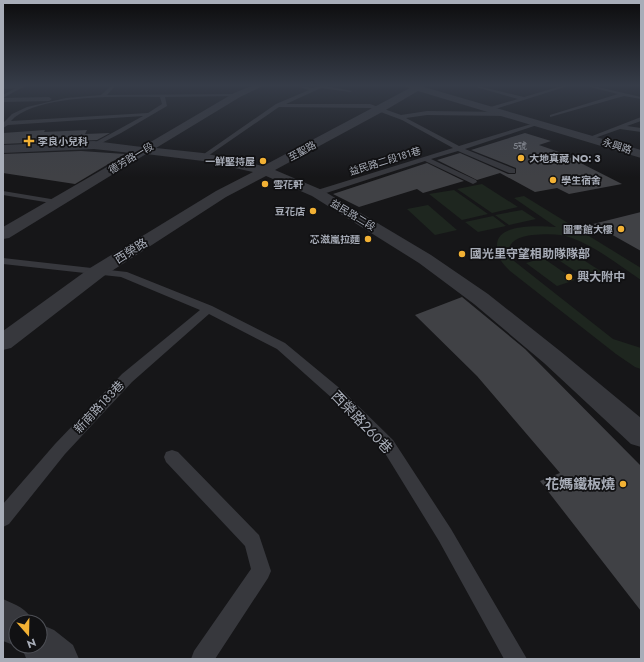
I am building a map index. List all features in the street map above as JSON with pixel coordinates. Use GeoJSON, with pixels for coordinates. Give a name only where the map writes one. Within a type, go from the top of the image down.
{"type":"FeatureCollection","features":[{"type":"Feature","properties":{"kind":"street","name":"德芳路一段"},"geometry":{"type":"LineString","coordinates":[[3,234],[202,116]]}},
{"type":"Feature","properties":{"kind":"street","name":"至聖路"},"geometry":{"type":"LineString","coordinates":[[266,171],[368,116]]}},
{"type":"Feature","properties":{"kind":"street","name":"永興路"},"geometry":{"type":"LineString","coordinates":[[515,116],[641,154]]}},
{"type":"Feature","properties":{"kind":"street","name":"益民路二段"},"geometry":{"type":"LineString","coordinates":[[3,149],[94,145],[203,157],[266,171],[316,193],[425,258],[481,299],[552,357],[641,436]]}},
{"type":"Feature","properties":{"kind":"street","name":"西榮路"},"geometry":{"type":"LineString","coordinates":[[3,342],[97,272],[221,194],[266,171]]}},
{"type":"Feature","properties":{"kind":"street"},"geometry":{"type":"LineString","coordinates":[[48,650],[59,659]]}},
{"type":"Feature","properties":{"kind":"lane"},"geometry":{"type":"LineString","coordinates":[[5,124],[14,116]]}},
{"type":"Feature","properties":{"kind":"lane"},"geometry":{"type":"LineString","coordinates":[[5,124],[122,116]]}},
{"type":"Feature","properties":{"kind":"lane"},"geometry":{"type":"LineString","coordinates":[[94,145],[146,116]]}},
{"type":"Feature","properties":{"kind":"lane"},"geometry":{"type":"LineString","coordinates":[[203,157],[262,116]]}},
{"type":"Feature","properties":{"kind":"lane"},"geometry":{"type":"LineString","coordinates":[[400,117],[407,116]]}},
{"type":"Feature","properties":{"kind":"lane"},"geometry":{"type":"LineString","coordinates":[[400,117],[460,149],[512,171]]}},
{"type":"Feature","properties":{"kind":"lane"},"geometry":{"type":"LineString","coordinates":[[590,138],[641,119]]}},
{"type":"Feature","properties":{"kind":"lane","name":"益民路二段181巷"},"geometry":{"type":"LineString","coordinates":[[316,193],[540,123]]}},
{"type":"Feature","properties":{"kind":"lane"},"geometry":{"type":"LineString","coordinates":[[617,127],[641,130]]}},
{"type":"Feature","properties":{"kind":"lane"},"geometry":{"type":"LineString","coordinates":[[425,159],[473,182]]}},
{"type":"Feature","properties":{"kind":"lane"},"geometry":{"type":"LineString","coordinates":[[3,193],[56,202]]}},
{"type":"Feature","properties":{"kind":"lane","name":"西榮路260巷"},"geometry":{"type":"LineString","coordinates":[[3,261],[124,274],[208,309],[281,346],[338,395],[388,445],[445,535],[516,659]]}},
{"type":"Feature","properties":{"kind":"lane","name":"新南路183巷"},"geometry":{"type":"LineString","coordinates":[[3,518],[60,449],[127,378],[208,309]]}},
{"type":"Feature","properties":{"kind":"lane"},"geometry":{"type":"LineString","coordinates":[[172,457],[253,541],[261,571],[202,659]]}},
{"type":"Feature","properties":{"kind":"shaded area"},"geometry":{"type":"Polygon","coordinates":[[[482,184],[518,207],[492,213],[457,189],[482,184]]]}},
{"type":"Feature","properties":{"kind":"shaded area"},"geometry":{"type":"Polygon","coordinates":[[[454,190],[488,214],[462,220],[429,194],[454,190]]]}},
{"type":"Feature","properties":{"kind":"shaded area"},"geometry":{"type":"Polygon","coordinates":[[[524,196],[641,268],[641,280],[590,246],[562,235],[547,234],[525,236],[515,240],[509,248],[514,261],[613,339],[641,348],[641,369],[635,367],[616,354],[510,271],[502,262],[498,254],[497,246],[499,238],[504,233],[521,227],[556,227],[514,198],[524,196]]]}},
{"type":"Feature","properties":{"kind":"shaded area"},"geometry":{"type":"Polygon","coordinates":[[[428,205],[457,230],[435,235],[407,209],[428,205]]]}},
{"type":"Feature","properties":{"kind":"shaded area"},"geometry":{"type":"Polygon","coordinates":[[[522,210],[536,219],[509,225],[495,215],[522,210]]]}},
{"type":"Feature","properties":{"kind":"shaded area"},"geometry":{"type":"Polygon","coordinates":[[[493,216],[506,226],[478,232],[465,222],[493,216]]]}},
{"type":"Feature","properties":{"kind":"shaded area"},"geometry":{"type":"Polygon","coordinates":[[[565,248],[602,272],[584,277],[548,253],[565,248]]]}},
{"type":"Feature","properties":{"kind":"shaded area"},"geometry":{"type":"Polygon","coordinates":[[[543,258],[575,280],[557,286],[526,263],[543,258]]]}},
{"type":"Feature","properties":{"kind":"building"},"geometry":{"type":"Polygon","coordinates":[[[45,130],[44,132],[87,130],[85,134],[110,133],[97,140],[3,144],[3,133],[45,130]]]}},
{"type":"Feature","properties":{"kind":"building"},"geometry":{"type":"Polygon","coordinates":[[[525,133],[551,141],[539,145],[559,152],[622,184],[569,194],[557,188],[535,192],[500,173],[477,180],[437,160],[460,153],[508,174],[515,174],[516,168],[471,150],[525,133]]]}},
{"type":"Feature","properties":{"kind":"building"},"geometry":{"type":"Polygon","coordinates":[[[81,151],[125,154],[75,184],[3,173],[3,154],[81,151]]]}},
{"type":"Feature","properties":{"kind":"building"},"geometry":{"type":"Polygon","coordinates":[[[427,163],[464,181],[423,193],[417,189],[359,207],[333,194],[427,163]]]}},
{"type":"Feature","properties":{"kind":"building","name":"圖書館大樓"},"geometry":{"type":"Polygon","coordinates":[[[641,212],[641,251],[593,224],[641,212]]]}},
{"type":"Feature","properties":{"kind":"building"},"geometry":{"type":"Polygon","coordinates":[[[462,297],[525,349],[641,466],[641,611],[540,481],[560,473],[477,376],[415,315],[462,297]]]}},
{"type":"Feature","properties":{"kind":"place","name":"李良小兒科"},"geometry":{"type":"Point","coordinates":[29,141]}},
{"type":"Feature","properties":{"kind":"place","name":"大地真藏 NO: 3"},"geometry":{"type":"Point","coordinates":[521,158]}},
{"type":"Feature","properties":{"kind":"place","name":"一鮮堅持屋"},"geometry":{"type":"Point","coordinates":[263,161]}},
{"type":"Feature","properties":{"kind":"place","name":"學生宿舍"},"geometry":{"type":"Point","coordinates":[553,180]}},
{"type":"Feature","properties":{"kind":"place","name":"雪花軒"},"geometry":{"type":"Point","coordinates":[265,184]}},
{"type":"Feature","properties":{"kind":"place","name":"豆花店"},"geometry":{"type":"Point","coordinates":[313,211]}},
{"type":"Feature","properties":{"kind":"place","name":"圖書館大樓"},"geometry":{"type":"Point","coordinates":[621,229]}},
{"type":"Feature","properties":{"kind":"place","name":"芯滋嵐拉麵"},"geometry":{"type":"Point","coordinates":[368,239]}},
{"type":"Feature","properties":{"kind":"place","name":"國光里守望相助隊隊部"},"geometry":{"type":"Point","coordinates":[462,254]}},
{"type":"Feature","properties":{"kind":"place","name":"興大附中"},"geometry":{"type":"Point","coordinates":[569,277]}},
{"type":"Feature","properties":{"kind":"place","name":"花媽鐵板燒"},"geometry":{"type":"Point","coordinates":[623,484]}}]}
